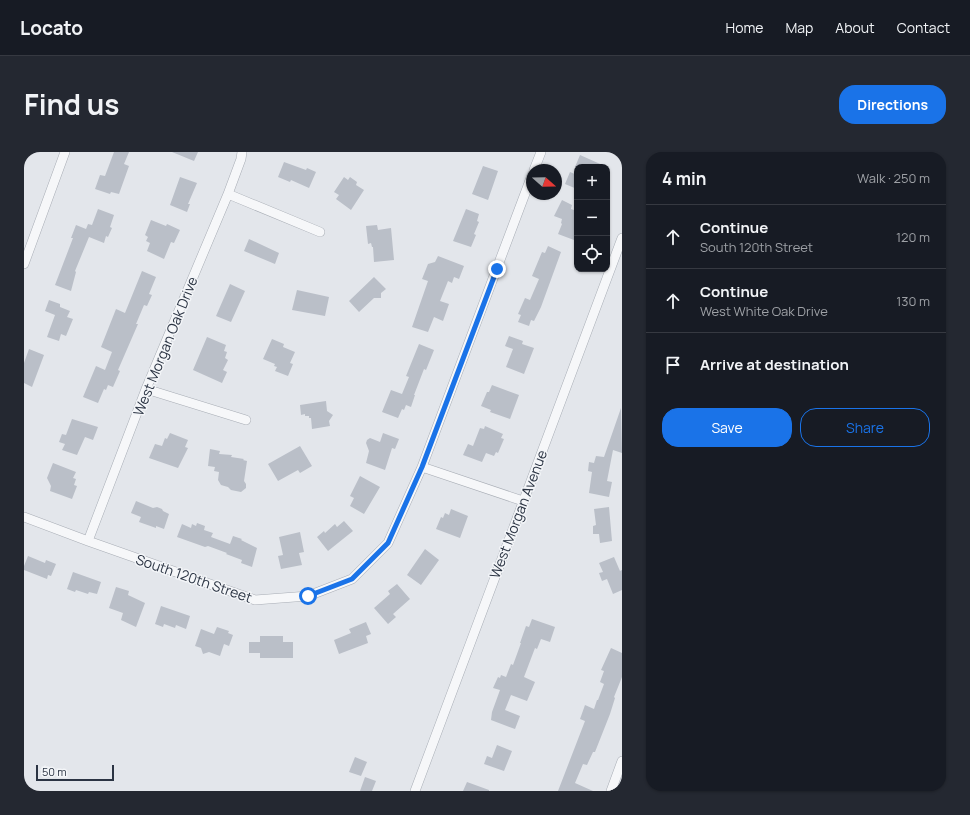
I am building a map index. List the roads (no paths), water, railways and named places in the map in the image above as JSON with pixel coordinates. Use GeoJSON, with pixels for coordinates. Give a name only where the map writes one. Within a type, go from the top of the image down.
{"type":"FeatureCollection","features":[{"type":"Feature","properties":{"kind":"street"},"geometry":{"type":"LineString","coordinates":[[24,264],[65,152]]}},
{"type":"Feature","properties":{"kind":"street","name":"West Morgan Oak Drive"},"geometry":{"type":"LineString","coordinates":[[88,541],[146,389],[228,194],[241,159],[242,152]]}},
{"type":"Feature","properties":{"kind":"street"},"geometry":{"type":"LineString","coordinates":[[536,164],[541,152]]}},
{"type":"Feature","properties":{"kind":"street","name":"South 120th Street"},"geometry":{"type":"LineString","coordinates":[[24,517],[255,600],[308,596],[352,579],[388,543],[422,467],[526,191]]}},
{"type":"Feature","properties":{"kind":"street"},"geometry":{"type":"LineString","coordinates":[[228,194],[320,232]]}},
{"type":"Feature","properties":{"kind":"street","name":"West Morgan Avenue"},"geometry":{"type":"LineString","coordinates":[[415,791],[622,238]]}},
{"type":"Feature","properties":{"kind":"street"},"geometry":{"type":"LineString","coordinates":[[146,389],[246,420]]}},
{"type":"Feature","properties":{"kind":"street"},"geometry":{"type":"LineString","coordinates":[[422,467],[523,501]]}},
{"type":"Feature","properties":{"kind":"street"},"geometry":{"type":"LineString","coordinates":[[611,791],[622,761]]}}]}
